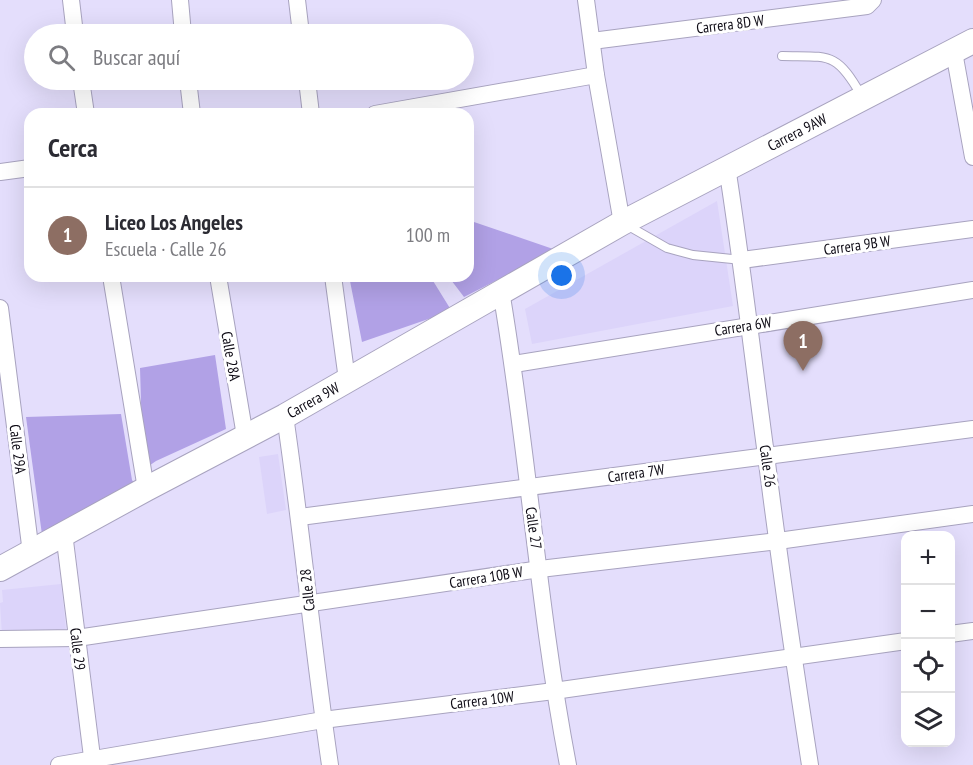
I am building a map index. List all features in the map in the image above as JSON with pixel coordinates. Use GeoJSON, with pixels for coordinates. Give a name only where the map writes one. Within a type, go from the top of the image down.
{"type":"FeatureCollection","features":[{"type":"Feature","properties":{"kind":"main road","name":"Carrera 9AW"},"geometry":{"type":"LineString","coordinates":[[622,223],[964,46]]}},
{"type":"Feature","properties":{"kind":"main road","name":"Carrera 9W"},"geometry":{"type":"LineString","coordinates":[[0,569],[285,416],[622,223]]}},
{"type":"Feature","properties":{"kind":"street"},"geometry":{"type":"LineString","coordinates":[[70,0],[74,24]]}},
{"type":"Feature","properties":{"kind":"street"},"geometry":{"type":"LineString","coordinates":[[180,0],[182,24]]}},
{"type":"Feature","properties":{"kind":"street"},"geometry":{"type":"LineString","coordinates":[[297,0],[300,24]]}},
{"type":"Feature","properties":{"kind":"street"},"geometry":{"type":"LineString","coordinates":[[586,0],[596,75],[622,223]]}},
{"type":"Feature","properties":{"kind":"street","name":"Carrera 8D W"},"geometry":{"type":"LineString","coordinates":[[592,41],[870,3]]}},
{"type":"Feature","properties":{"kind":"street"},"geometry":{"type":"LineString","coordinates":[[964,46],[973,157]]}},
{"type":"Feature","properties":{"kind":"street"},"geometry":{"type":"LineString","coordinates":[[409,108],[596,75]]}},
{"type":"Feature","properties":{"kind":"street"},"geometry":{"type":"LineString","coordinates":[[82,90],[85,108]]}},
{"type":"Feature","properties":{"kind":"street"},"geometry":{"type":"LineString","coordinates":[[189,90],[191,108]]}},
{"type":"Feature","properties":{"kind":"street"},"geometry":{"type":"LineString","coordinates":[[308,90],[310,108]]}},
{"type":"Feature","properties":{"kind":"street","name":"Calle 26"},"geometry":{"type":"LineString","coordinates":[[727,167],[742,260],[766,456],[810,765]]}},
{"type":"Feature","properties":{"kind":"street"},"geometry":{"type":"LineString","coordinates":[[0,172],[24,169]]}},
{"type":"Feature","properties":{"kind":"street","name":"Carrera 9B W"},"geometry":{"type":"LineString","coordinates":[[742,260],[973,229]]}},
{"type":"Feature","properties":{"kind":"street"},"geometry":{"type":"LineString","coordinates":[[112,282],[146,489]]}},
{"type":"Feature","properties":{"kind":"street","name":"Calle 28A"},"geometry":{"type":"LineString","coordinates":[[219,282],[244,436]]}},
{"type":"Feature","properties":{"kind":"street"},"geometry":{"type":"LineString","coordinates":[[334,282],[347,380]]}},
{"type":"Feature","properties":{"kind":"street","name":"Carrera 6W"},"geometry":{"type":"LineString","coordinates":[[514,364],[973,290]]}},
{"type":"Feature","properties":{"kind":"street","name":"Calle 27"},"geometry":{"type":"LineString","coordinates":[[501,291],[514,364],[554,691],[568,765]]}},
{"type":"Feature","properties":{"kind":"street","name":"Calle 29A"},"geometry":{"type":"LineString","coordinates":[[0,309],[31,553]]}},
{"type":"Feature","properties":{"kind":"street","name":"Calle 28"},"geometry":{"type":"LineString","coordinates":[[285,416],[300,517],[330,765]]}},
{"type":"Feature","properties":{"kind":"street","name":"Carrera 7W"},"geometry":{"type":"LineString","coordinates":[[300,517],[973,429]]}},
{"type":"Feature","properties":{"kind":"street","name":"Carrera 10B W"},"geometry":{"type":"LineString","coordinates":[[0,639],[76,638],[540,569],[778,541],[973,514]]}},
{"type":"Feature","properties":{"kind":"street","name":"Calle 29"},"geometry":{"type":"LineString","coordinates":[[64,533],[92,763]]}},
{"type":"Feature","properties":{"kind":"street"},"geometry":{"type":"LineString","coordinates":[[955,633],[973,631]]}},
{"type":"Feature","properties":{"kind":"street","name":"Carrera 10W"},"geometry":{"type":"LineString","coordinates":[[59,765],[92,763],[323,720],[554,691],[901,642]]}},
{"type":"Feature","properties":{"kind":"lane"},"geometry":{"type":"LineString","coordinates":[[782,56],[829,57],[848,72],[862,98]]}},
{"type":"Feature","properties":{"kind":"lane"},"geometry":{"type":"LineString","coordinates":[[622,223],[667,248],[693,255],[742,260]]}},
{"type":"Feature","properties":{"kind":"shaded area"},"geometry":{"type":"Polygon","coordinates":[[[717,201],[733,306],[532,344],[525,309],[717,201]]]}},
{"type":"Feature","properties":{"kind":"shaded area"},"geometry":{"type":"Polygon","coordinates":[[[474,222],[556,250],[464,297],[453,282],[474,282],[474,222]]]}},
{"type":"Feature","properties":{"kind":"shaded area"},"geometry":{"type":"Polygon","coordinates":[[[350,282],[434,282],[456,318],[440,315],[362,342],[350,282]]]}},
{"type":"Feature","properties":{"kind":"shaded area"},"geometry":{"type":"Polygon","coordinates":[[[215,355],[226,429],[156,461],[143,470],[140,368],[215,355]]]}},
{"type":"Feature","properties":{"kind":"shaded area"},"geometry":{"type":"Polygon","coordinates":[[[121,414],[132,480],[139,490],[43,542],[26,417],[121,414]]]}},
{"type":"Feature","properties":{"kind":"shaded area"},"geometry":{"type":"Polygon","coordinates":[[[278,454],[286,510],[267,514],[259,457],[278,454]]]}},
{"type":"Feature","properties":{"kind":"shaded area"},"geometry":{"type":"Polygon","coordinates":[[[61,584],[66,629],[2,635],[0,603],[3,602],[2,590],[61,584]]]}},
{"type":"Feature","properties":{"kind":"place","name":"Liceo Los Angeles"},"geometry":{"type":"Point","coordinates":[803,371]}}]}
